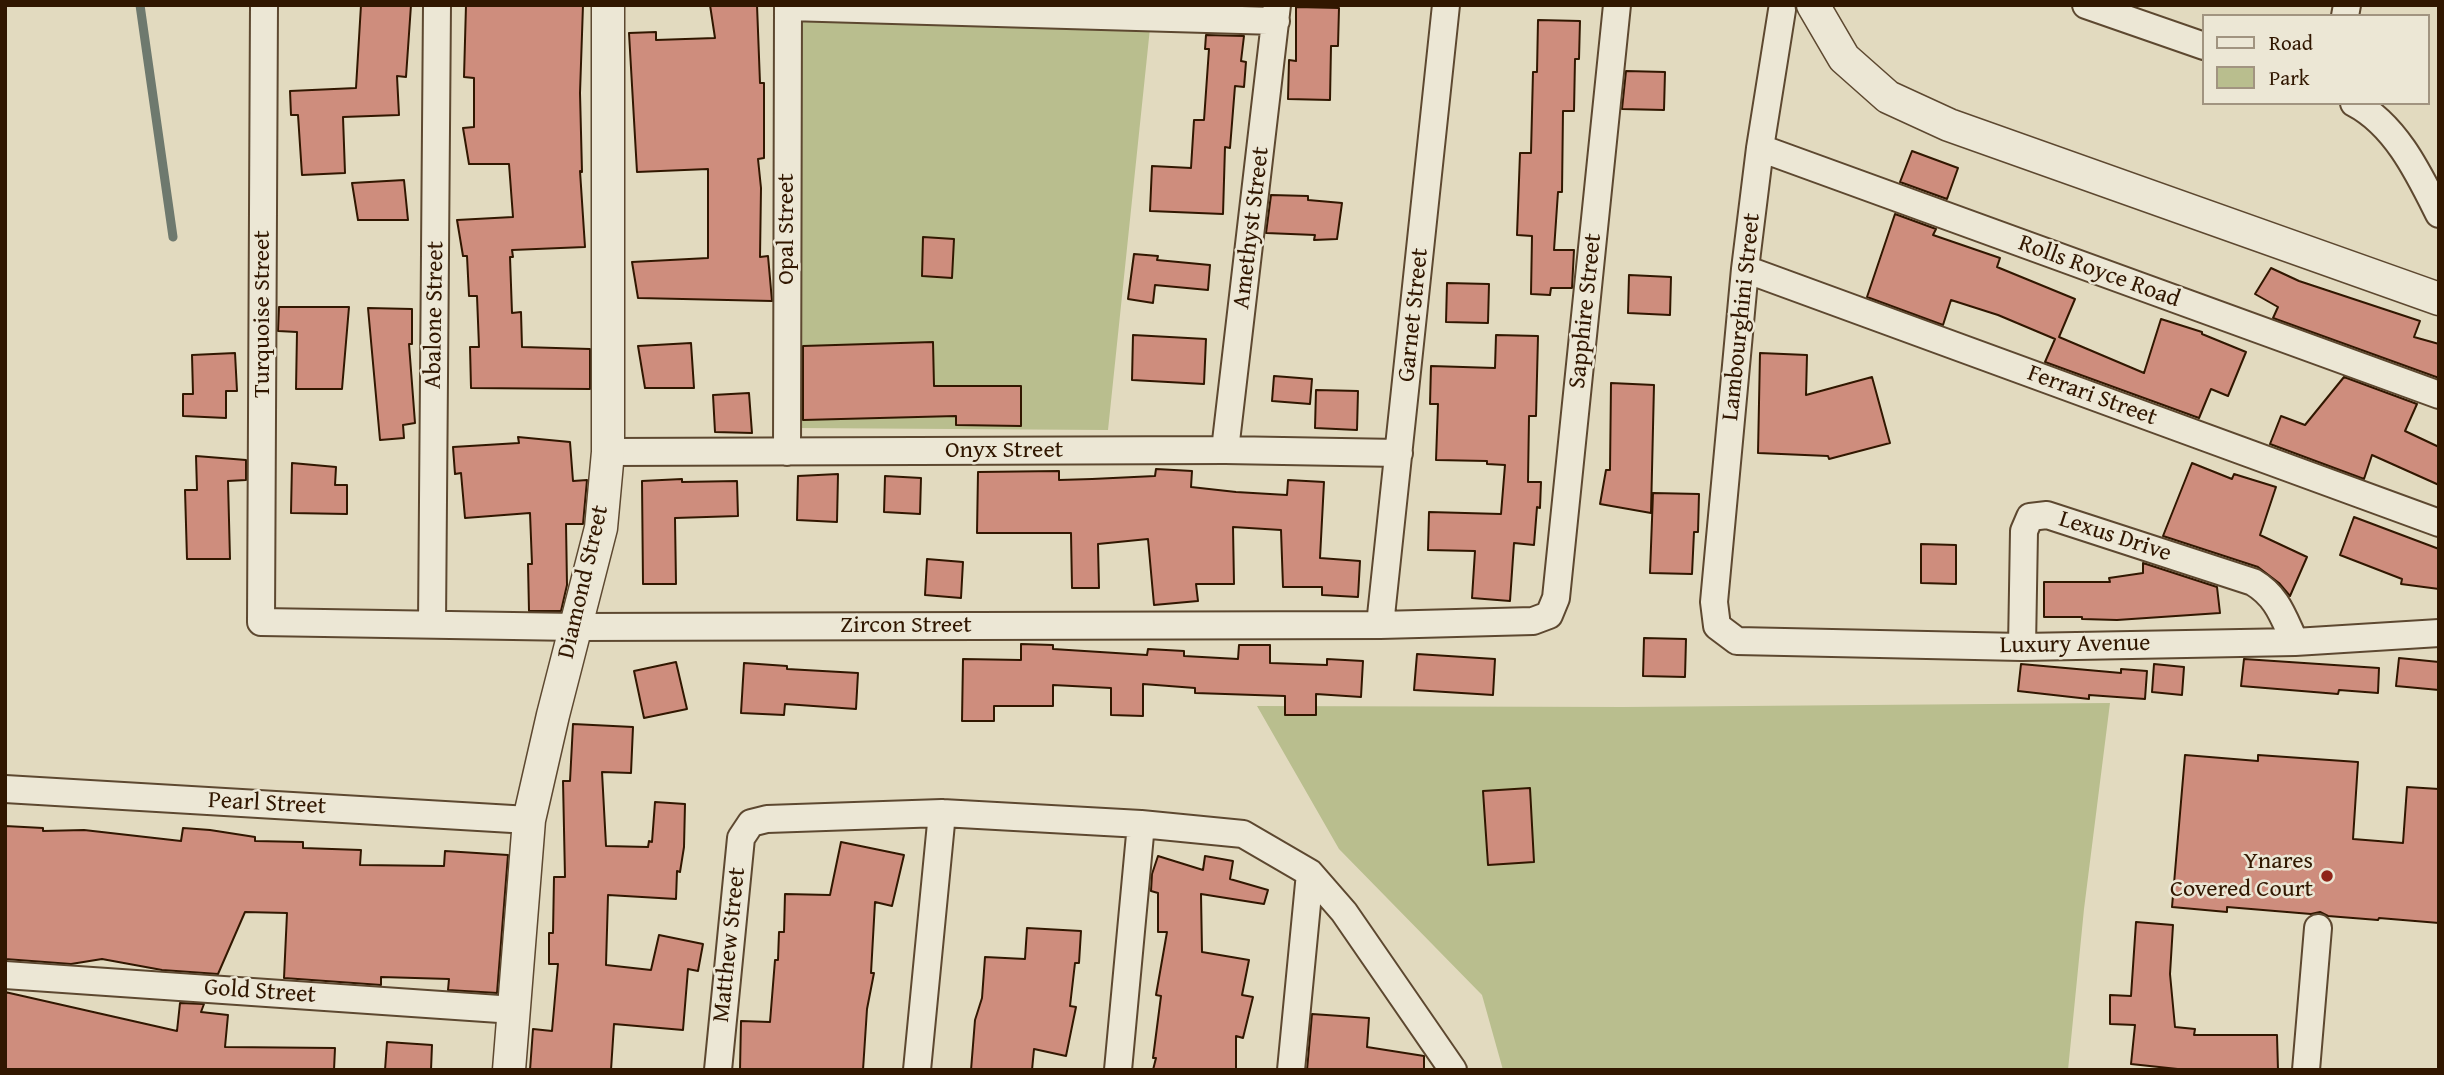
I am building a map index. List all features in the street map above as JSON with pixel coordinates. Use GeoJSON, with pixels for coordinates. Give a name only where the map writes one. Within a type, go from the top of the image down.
{"type":"FeatureCollection","features":[{"type":"Feature","properties":{"kind":"street","name":"Turquoise Street"},"geometry":{"type":"LineString","coordinates":[[261,622],[264,5]]}},
{"type":"Feature","properties":{"kind":"street","name":"Abalone Street"},"geometry":{"type":"LineString","coordinates":[[432,624],[437,5]]}},
{"type":"Feature","properties":{"kind":"street","name":"Diamond Street"},"geometry":{"type":"LineString","coordinates":[[509,1070],[529,820],[601,528],[608,452],[608,5]]}},
{"type":"Feature","properties":{"kind":"street","name":"Garnet Street"},"geometry":{"type":"LineString","coordinates":[[1380,625],[1446,5]]}},
{"type":"Feature","properties":{"kind":"street","name":"Sapphire Street"},"geometry":{"type":"LineString","coordinates":[[1549,615],[1556,598],[1617,5]]}},
{"type":"Feature","properties":{"kind":"street"},"geometry":{"type":"LineString","coordinates":[[1813,5],[1844,58],[1888,97],[1949,125],[2439,299]]}},
{"type":"Feature","properties":{"kind":"street"},"geometry":{"type":"LineString","coordinates":[[2086,5],[2202,45]]}},
{"type":"Feature","properties":{"kind":"street"},"geometry":{"type":"LineString","coordinates":[[788,6],[1277,13]]}},
{"type":"Feature","properties":{"kind":"street","name":"Opal Street"},"geometry":{"type":"LineString","coordinates":[[787,452],[788,6]]}},
{"type":"Feature","properties":{"kind":"street","name":"Lambourghini Street"},"geometry":{"type":"LineString","coordinates":[[1717,626],[1714,602],[1745,269],[1760,148],[1782,10]]}},
{"type":"Feature","properties":{"kind":"street","name":"Amethyst Street"},"geometry":{"type":"LineString","coordinates":[[1225,450],[1277,13]]}},
{"type":"Feature","properties":{"kind":"street"},"geometry":{"type":"LineString","coordinates":[[2358,105],[2397,139],[2439,214]]}},
{"type":"Feature","properties":{"kind":"street","name":"Rolls Royce Road"},"geometry":{"type":"LineString","coordinates":[[1760,148],[2439,395]]}},
{"type":"Feature","properties":{"kind":"street","name":"Ferrari Street"},"geometry":{"type":"LineString","coordinates":[[1745,269],[2439,523]]}},
{"type":"Feature","properties":{"kind":"street","name":"Onyx Street"},"geometry":{"type":"LineString","coordinates":[[608,452],[1225,450],[1399,453]]}},
{"type":"Feature","properties":{"kind":"street","name":"Lexus Drive"},"geometry":{"type":"LineString","coordinates":[[2022,647],[2024,531],[2030,517],[2047,515],[2253,582],[2267,590],[2276,601],[2295,642]]}},
{"type":"Feature","properties":{"kind":"street","name":"Zircon Street"},"geometry":{"type":"LineString","coordinates":[[261,622],[576,627],[1380,625],[1533,621],[1549,615]]}},
{"type":"Feature","properties":{"kind":"street","name":"Luxury Avenue"},"geometry":{"type":"LineString","coordinates":[[1717,626],[1737,641],[2022,647],[2295,642],[2439,633]]}},
{"type":"Feature","properties":{"kind":"street","name":"Pearl Street"},"geometry":{"type":"LineString","coordinates":[[5,789],[529,820]]}},
{"type":"Feature","properties":{"kind":"street"},"geometry":{"type":"LineString","coordinates":[[917,1070],[942,813],[1141,824],[1243,834],[1310,873],[1343,912],[1452,1070]]}},
{"type":"Feature","properties":{"kind":"street","name":"Matthew Street"},"geometry":{"type":"LineString","coordinates":[[718,1070],[741,838],[751,823],[767,818],[942,813]]}},
{"type":"Feature","properties":{"kind":"street"},"geometry":{"type":"LineString","coordinates":[[1118,1070],[1141,824]]}},
{"type":"Feature","properties":{"kind":"street"},"geometry":{"type":"LineString","coordinates":[[1291,1070],[1310,873]]}},
{"type":"Feature","properties":{"kind":"street"},"geometry":{"type":"LineString","coordinates":[[2306,1070],[2318,928]]}},
{"type":"Feature","properties":{"kind":"street","name":"Gold Street"},"geometry":{"type":"LineString","coordinates":[[5,975],[514,1010]]}},
{"type":"Feature","properties":{"kind":"green space"},"geometry":{"type":"Polygon","coordinates":[[[797,20],[1150,28],[1108,430],[797,428],[797,20]]]}},
{"type":"Feature","properties":{"kind":"green space"},"geometry":{"type":"Polygon","coordinates":[[[2110,703],[2084,909],[2068,1070],[1503,1070],[1482,995],[1339,849],[1257,706],[1624,707],[2110,703]]]}},
{"type":"Feature","properties":{"kind":"building"},"geometry":{"type":"Polygon","coordinates":[[[361,5],[411,5],[406,77],[397,76],[399,115],[343,117],[345,173],[302,175],[298,115],[291,115],[290,91],[356,88],[361,5]]]}},
{"type":"Feature","properties":{"kind":"building"},"geometry":{"type":"Polygon","coordinates":[[[466,5],[583,5],[580,93],[582,172],[580,171],[585,247],[512,250],[513,257],[510,257],[512,313],[521,312],[522,347],[590,349],[590,389],[471,388],[470,347],[479,347],[477,296],[469,296],[467,256],[463,256],[457,220],[513,217],[509,164],[469,164],[463,128],[474,127],[474,78],[464,77],[466,5]]]}},
{"type":"Feature","properties":{"kind":"building"},"geometry":{"type":"Polygon","coordinates":[[[710,5],[757,5],[760,83],[764,83],[764,158],[758,159],[761,188],[760,257],[768,256],[772,301],[638,298],[632,262],[708,258],[708,169],[637,172],[629,33],[656,32],[656,40],[715,38],[710,5]]]}},
{"type":"Feature","properties":{"kind":"building"},"geometry":{"type":"Polygon","coordinates":[[[1296,7],[1339,8],[1338,46],[1331,46],[1330,100],[1288,99],[1289,60],[1296,61],[1296,7]]]}},
{"type":"Feature","properties":{"kind":"building"},"geometry":{"type":"Polygon","coordinates":[[[1538,20],[1580,21],[1579,59],[1575,59],[1574,111],[1563,111],[1562,192],[1558,192],[1554,250],[1574,250],[1572,288],[1551,288],[1550,295],[1531,294],[1532,236],[1517,235],[1520,153],[1531,153],[1533,72],[1537,72],[1538,20]]]}},
{"type":"Feature","properties":{"kind":"building"},"geometry":{"type":"Polygon","coordinates":[[[1206,35],[1244,36],[1241,61],[1246,62],[1244,87],[1235,86],[1230,148],[1225,147],[1223,214],[1150,211],[1152,166],[1191,168],[1194,120],[1204,120],[1209,49],[1205,49],[1206,35]]]}},
{"type":"Feature","properties":{"kind":"building"},"geometry":{"type":"Polygon","coordinates":[[[1626,71],[1665,72],[1664,110],[1622,109],[1626,71]]]}},
{"type":"Feature","properties":{"kind":"building"},"geometry":{"type":"Polygon","coordinates":[[[1912,151],[1958,168],[1947,199],[1900,182],[1912,151]]]}},
{"type":"Feature","properties":{"kind":"building"},"geometry":{"type":"Polygon","coordinates":[[[404,180],[408,220],[358,220],[352,183],[404,180]]]}},
{"type":"Feature","properties":{"kind":"building"},"geometry":{"type":"Polygon","coordinates":[[[1271,195],[1308,196],[1308,200],[1342,203],[1337,239],[1314,240],[1315,235],[1266,233],[1271,195]]]}},
{"type":"Feature","properties":{"kind":"building"},"geometry":{"type":"Polygon","coordinates":[[[1895,214],[1936,229],[1933,235],[2000,258],[1997,267],[2075,299],[2059,337],[2144,373],[2161,319],[2202,332],[2246,352],[2228,396],[2211,389],[2199,418],[2045,362],[2055,339],[1998,315],[1951,300],[1943,325],[1867,297],[1895,214]]]}},
{"type":"Feature","properties":{"kind":"building"},"geometry":{"type":"Polygon","coordinates":[[[923,237],[954,239],[952,278],[922,276],[923,237]]]}},
{"type":"Feature","properties":{"kind":"building"},"geometry":{"type":"Polygon","coordinates":[[[1134,254],[1158,256],[1157,260],[1210,265],[1208,290],[1155,285],[1153,303],[1128,299],[1134,254]]]}},
{"type":"Feature","properties":{"kind":"building"},"geometry":{"type":"Polygon","coordinates":[[[2271,268],[2299,281],[2420,321],[2414,337],[2439,344],[2439,378],[2273,318],[2278,307],[2255,294],[2271,268]]]}},
{"type":"Feature","properties":{"kind":"building"},"geometry":{"type":"Polygon","coordinates":[[[1629,275],[1671,277],[1670,315],[1628,313],[1629,275]]]}},
{"type":"Feature","properties":{"kind":"building"},"geometry":{"type":"Polygon","coordinates":[[[1447,283],[1489,284],[1488,323],[1446,322],[1447,283]]]}},
{"type":"Feature","properties":{"kind":"building"},"geometry":{"type":"Polygon","coordinates":[[[279,307],[349,307],[342,389],[296,389],[297,332],[278,331],[279,307]]]}},
{"type":"Feature","properties":{"kind":"building"},"geometry":{"type":"Polygon","coordinates":[[[368,308],[412,309],[412,344],[409,344],[415,423],[403,425],[404,438],[380,440],[368,308]]]}},
{"type":"Feature","properties":{"kind":"building"},"geometry":{"type":"Polygon","coordinates":[[[1133,335],[1206,339],[1204,384],[1132,380],[1133,335]]]}},
{"type":"Feature","properties":{"kind":"building"},"geometry":{"type":"Polygon","coordinates":[[[1496,335],[1538,336],[1536,416],[1529,416],[1528,482],[1541,482],[1540,508],[1537,507],[1534,545],[1514,543],[1510,601],[1472,598],[1475,551],[1428,550],[1429,512],[1501,514],[1505,465],[1487,464],[1487,461],[1436,460],[1438,404],[1430,404],[1431,366],[1495,368],[1496,335]]]}},
{"type":"Feature","properties":{"kind":"building"},"geometry":{"type":"Polygon","coordinates":[[[933,342],[934,386],[1021,386],[1021,426],[956,425],[956,416],[803,420],[803,346],[933,342]]]}},
{"type":"Feature","properties":{"kind":"building"},"geometry":{"type":"Polygon","coordinates":[[[691,343],[694,388],[645,388],[638,346],[691,343]]]}},
{"type":"Feature","properties":{"kind":"building"},"geometry":{"type":"Polygon","coordinates":[[[235,353],[237,391],[226,391],[226,418],[183,416],[183,394],[193,394],[192,355],[235,353]]]}},
{"type":"Feature","properties":{"kind":"building"},"geometry":{"type":"Polygon","coordinates":[[[1760,353],[1807,355],[1806,395],[1872,377],[1890,443],[1829,459],[1828,456],[1758,453],[1760,353]]]}},
{"type":"Feature","properties":{"kind":"building"},"geometry":{"type":"Polygon","coordinates":[[[1274,376],[1312,379],[1310,404],[1272,401],[1274,376]]]}},
{"type":"Feature","properties":{"kind":"building"},"geometry":{"type":"Polygon","coordinates":[[[2344,377],[2417,404],[2405,431],[2439,447],[2439,485],[2372,455],[2364,479],[2270,444],[2281,416],[2305,425],[2344,377]]]}},
{"type":"Feature","properties":{"kind":"building"},"geometry":{"type":"Polygon","coordinates":[[[1611,383],[1654,385],[1651,513],[1600,504],[1606,470],[1610,470],[1611,383]]]}},
{"type":"Feature","properties":{"kind":"building"},"geometry":{"type":"Polygon","coordinates":[[[1316,390],[1358,391],[1357,430],[1315,428],[1316,390]]]}},
{"type":"Feature","properties":{"kind":"building"},"geometry":{"type":"Polygon","coordinates":[[[749,393],[752,433],[715,432],[713,395],[749,393]]]}},
{"type":"Feature","properties":{"kind":"building"},"geometry":{"type":"Polygon","coordinates":[[[518,437],[570,442],[573,481],[587,480],[583,524],[566,524],[567,585],[561,611],[529,611],[528,564],[532,564],[530,513],[465,518],[461,473],[455,474],[453,447],[519,443],[518,437]]]}},
{"type":"Feature","properties":{"kind":"building"},"geometry":{"type":"Polygon","coordinates":[[[196,456],[246,460],[246,480],[228,481],[230,559],[187,559],[185,490],[197,490],[196,456]]]}},
{"type":"Feature","properties":{"kind":"building"},"geometry":{"type":"Polygon","coordinates":[[[292,463],[336,467],[335,485],[347,485],[347,514],[291,513],[292,463]]]}},
{"type":"Feature","properties":{"kind":"building"},"geometry":{"type":"Polygon","coordinates":[[[2192,463],[2232,479],[2234,474],[2276,487],[2260,535],[2307,557],[2290,596],[2279,583],[2258,567],[2163,536],[2192,463]]]}},
{"type":"Feature","properties":{"kind":"building"},"geometry":{"type":"Polygon","coordinates":[[[1156,469],[1192,471],[1191,487],[1236,492],[1287,495],[1288,480],[1324,482],[1320,558],[1360,561],[1358,597],[1322,595],[1322,587],[1283,587],[1281,530],[1233,527],[1234,584],[1196,584],[1198,601],[1154,605],[1148,539],[1098,544],[1099,588],[1072,588],[1071,533],[977,533],[978,472],[1059,471],[1059,480],[1155,476],[1156,469]]]}},
{"type":"Feature","properties":{"kind":"building"},"geometry":{"type":"Polygon","coordinates":[[[838,474],[837,522],[797,520],[798,476],[838,474]]]}},
{"type":"Feature","properties":{"kind":"building"},"geometry":{"type":"Polygon","coordinates":[[[885,476],[921,478],[920,514],[884,512],[885,476]]]}},
{"type":"Feature","properties":{"kind":"building"},"geometry":{"type":"Polygon","coordinates":[[[682,479],[682,482],[737,481],[738,516],[675,518],[676,584],[643,584],[642,481],[682,479]]]}},
{"type":"Feature","properties":{"kind":"building"},"geometry":{"type":"Polygon","coordinates":[[[1653,493],[1699,494],[1698,532],[1694,532],[1692,574],[1650,573],[1653,493]]]}},
{"type":"Feature","properties":{"kind":"building"},"geometry":{"type":"Polygon","coordinates":[[[2354,517],[2439,549],[2439,589],[2401,584],[2402,579],[2340,555],[2354,517]]]}},
{"type":"Feature","properties":{"kind":"building"},"geometry":{"type":"Polygon","coordinates":[[[1921,544],[1956,545],[1956,584],[1921,583],[1921,544]]]}},
{"type":"Feature","properties":{"kind":"building"},"geometry":{"type":"Polygon","coordinates":[[[927,559],[963,562],[961,598],[925,595],[927,559]]]}},
{"type":"Feature","properties":{"kind":"building"},"geometry":{"type":"Polygon","coordinates":[[[2143,563],[2217,587],[2220,613],[2117,620],[2044,617],[2044,582],[2110,582],[2109,578],[2143,573],[2143,563]]]}},
{"type":"Feature","properties":{"kind":"building"},"geometry":{"type":"Polygon","coordinates":[[[1644,638],[1686,639],[1685,677],[1643,676],[1644,638]]]}},
{"type":"Feature","properties":{"kind":"building"},"geometry":{"type":"Polygon","coordinates":[[[1021,644],[1053,645],[1053,649],[1147,655],[1148,649],[1184,651],[1184,656],[1238,659],[1239,645],[1270,645],[1270,663],[1327,665],[1327,659],[1363,661],[1361,697],[1316,694],[1316,715],[1285,715],[1285,696],[1195,693],[1195,688],[1143,684],[1143,716],[1111,715],[1111,688],[1053,685],[1053,706],[994,706],[994,721],[962,721],[963,659],[1021,660],[1021,644]]]}},
{"type":"Feature","properties":{"kind":"building"},"geometry":{"type":"Polygon","coordinates":[[[1417,654],[1495,659],[1493,695],[1414,690],[1417,654]]]}},
{"type":"Feature","properties":{"kind":"building"},"geometry":{"type":"Polygon","coordinates":[[[2399,658],[2439,662],[2439,690],[2396,686],[2399,658]]]}},
{"type":"Feature","properties":{"kind":"building"},"geometry":{"type":"Polygon","coordinates":[[[2244,659],[2379,668],[2378,693],[2339,690],[2338,694],[2241,686],[2244,659]]]}},
{"type":"Feature","properties":{"kind":"building"},"geometry":{"type":"Polygon","coordinates":[[[676,662],[687,709],[644,718],[634,671],[676,662]]]}},
{"type":"Feature","properties":{"kind":"building"},"geometry":{"type":"Polygon","coordinates":[[[744,663],[787,666],[787,669],[858,673],[856,709],[785,704],[784,715],[741,713],[744,663]]]}},
{"type":"Feature","properties":{"kind":"building"},"geometry":{"type":"Polygon","coordinates":[[[2021,664],[2121,673],[2121,669],[2147,671],[2145,699],[2089,695],[2089,699],[2018,691],[2021,664]]]}},
{"type":"Feature","properties":{"kind":"building"},"geometry":{"type":"Polygon","coordinates":[[[2154,664],[2184,667],[2182,695],[2152,692],[2154,664]]]}},
{"type":"Feature","properties":{"kind":"building"},"geometry":{"type":"Polygon","coordinates":[[[573,724],[633,727],[631,773],[602,772],[606,846],[648,847],[649,841],[652,842],[655,802],[685,804],[684,847],[680,872],[677,871],[676,899],[608,895],[606,965],[651,970],[659,935],[703,944],[698,971],[688,969],[683,1030],[614,1024],[611,1070],[530,1070],[533,1029],[552,1031],[558,964],[549,964],[549,933],[553,933],[554,877],[565,877],[563,781],[570,781],[573,724]]]}},
{"type":"Feature","properties":{"kind":"building"},"geometry":{"type":"Polygon","coordinates":[[[2185,755],[2258,761],[2258,755],[2358,762],[2353,839],[2403,843],[2407,787],[2439,789],[2439,923],[2328,916],[2320,912],[2311,914],[2227,907],[2227,912],[2172,907],[2185,755]]]}},
{"type":"Feature","properties":{"kind":"building"},"geometry":{"type":"Polygon","coordinates":[[[1530,788],[1534,862],[1488,865],[1483,791],[1530,788]]]}},
{"type":"Feature","properties":{"kind":"building"},"geometry":{"type":"Polygon","coordinates":[[[5,826],[43,828],[43,831],[84,830],[181,841],[183,828],[210,830],[255,837],[255,841],[303,842],[303,848],[361,850],[360,865],[444,866],[445,851],[508,855],[497,993],[448,990],[449,979],[381,977],[381,985],[284,978],[287,913],[245,912],[218,974],[162,970],[102,959],[71,964],[5,959],[5,826]]]}},
{"type":"Feature","properties":{"kind":"building"},"geometry":{"type":"Polygon","coordinates":[[[841,842],[904,855],[892,906],[875,902],[871,973],[874,973],[867,1009],[863,1070],[740,1070],[741,1021],[770,1022],[779,932],[784,932],[785,894],[830,895],[841,842]]]}},
{"type":"Feature","properties":{"kind":"building"},"geometry":{"type":"Polygon","coordinates":[[[1158,856],[1203,870],[1205,856],[1233,861],[1230,879],[1268,890],[1264,904],[1201,894],[1202,952],[1249,960],[1242,995],[1253,997],[1243,1038],[1236,1036],[1236,1070],[1153,1070],[1161,996],[1156,995],[1167,932],[1158,932],[1158,893],[1151,891],[1152,874],[1158,856]]]}},
{"type":"Feature","properties":{"kind":"building"},"geometry":{"type":"Polygon","coordinates":[[[2136,922],[2173,925],[2170,974],[2175,1027],[2195,1029],[2194,1035],[2277,1035],[2278,1070],[2187,1070],[2131,1064],[2135,1025],[2110,1024],[2110,995],[2131,996],[2136,922]]]}},
{"type":"Feature","properties":{"kind":"building"},"geometry":{"type":"Polygon","coordinates":[[[1027,928],[1081,931],[1079,963],[1075,963],[1070,1006],[1076,1007],[1066,1056],[1034,1049],[1032,1070],[971,1070],[975,1020],[982,998],[985,957],[1025,959],[1027,928]]]}},
{"type":"Feature","properties":{"kind":"building"},"geometry":{"type":"Polygon","coordinates":[[[5,992],[177,1031],[180,1003],[204,1004],[201,1012],[228,1015],[225,1047],[335,1048],[334,1070],[5,1070],[5,992]]]}},
{"type":"Feature","properties":{"kind":"building"},"geometry":{"type":"Polygon","coordinates":[[[1312,1014],[1369,1018],[1367,1047],[1424,1056],[1424,1070],[1307,1070],[1312,1014]]]}},
{"type":"Feature","properties":{"kind":"building"},"geometry":{"type":"Polygon","coordinates":[[[387,1042],[432,1045],[431,1070],[385,1070],[387,1042]]]}},
{"type":"Feature","properties":{"kind":"waterway"},"geometry":{"type":"LineString","coordinates":[[140,5],[173,237]]}},
{"type":"Feature","properties":{"kind":"place","name":"Ynares Covered Court"},"geometry":{"type":"Point","coordinates":[2327,876]}}]}
